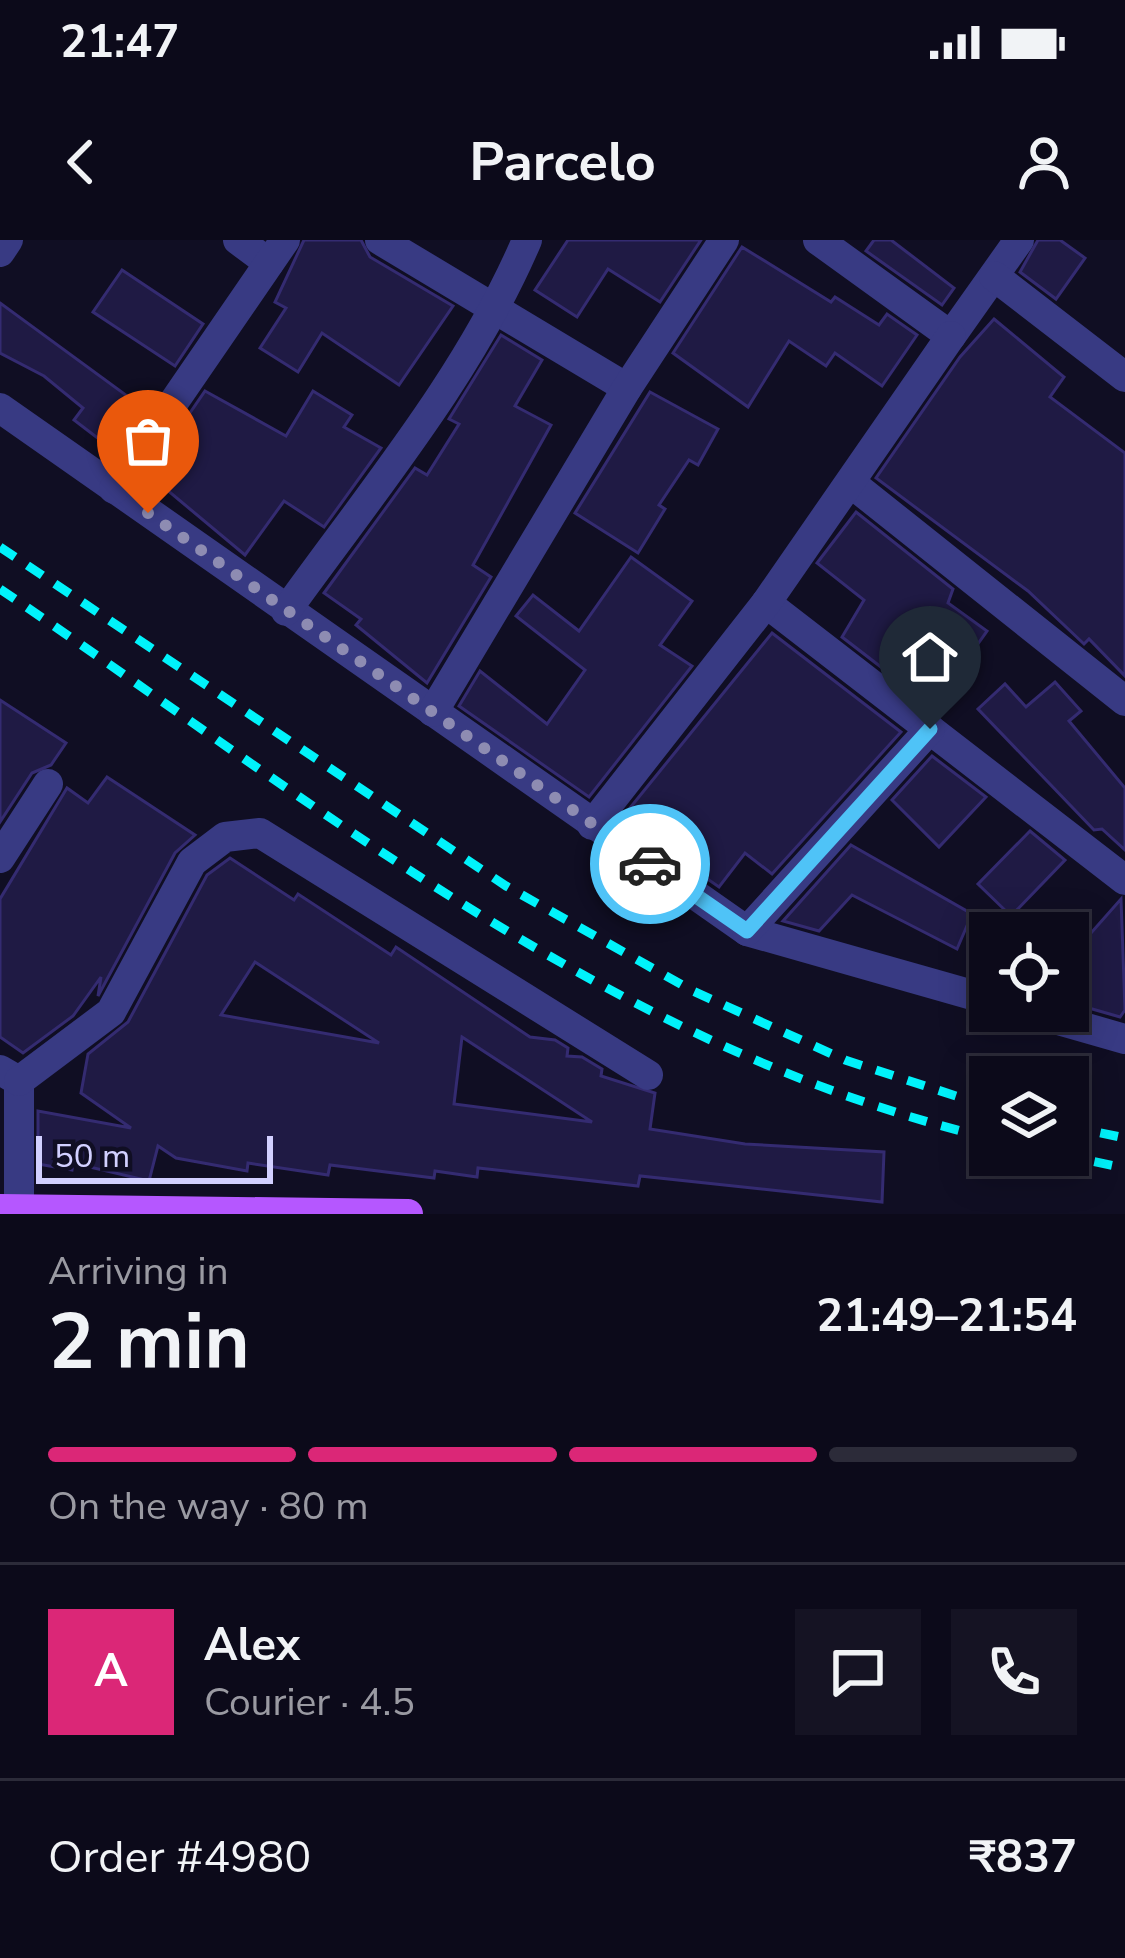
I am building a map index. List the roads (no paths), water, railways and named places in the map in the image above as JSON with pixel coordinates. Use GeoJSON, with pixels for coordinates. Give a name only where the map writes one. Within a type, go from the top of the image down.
{"type":"FeatureCollection","features":[{"type":"Feature","properties":{"kind":"main road"},"geometry":{"type":"LineString","coordinates":[[9,1209],[408,1214]]}},
{"type":"Feature","properties":{"kind":"street"},"geometry":{"type":"LineString","coordinates":[[0,252],[8,240]]}},
{"type":"Feature","properties":{"kind":"street"},"geometry":{"type":"LineString","coordinates":[[114,489],[277,252],[238,240]]}},
{"type":"Feature","properties":{"kind":"street"},"geometry":{"type":"LineString","coordinates":[[380,240],[627,388]]}},
{"type":"Feature","properties":{"kind":"street"},"geometry":{"type":"LineString","coordinates":[[286,611],[497,310],[527,240]]}},
{"type":"Feature","properties":{"kind":"street"},"geometry":{"type":"LineString","coordinates":[[433,712],[627,388],[724,240]]}},
{"type":"Feature","properties":{"kind":"street"},"geometry":{"type":"LineString","coordinates":[[818,240],[951,336]]}},
{"type":"Feature","properties":{"kind":"street"},"geometry":{"type":"LineString","coordinates":[[592,825],[766,603],[1019,240]]}},
{"type":"Feature","properties":{"kind":"street"},"geometry":{"type":"LineString","coordinates":[[994,276],[1125,376]]}},
{"type":"Feature","properties":{"kind":"street"},"geometry":{"type":"LineString","coordinates":[[0,408],[747,931],[969,994]]}},
{"type":"Feature","properties":{"kind":"street"},"geometry":{"type":"LineString","coordinates":[[851,483],[1125,701]]}},
{"type":"Feature","properties":{"kind":"street"},"geometry":{"type":"LineString","coordinates":[[766,603],[1125,880]]}},
{"type":"Feature","properties":{"kind":"street"},"geometry":{"type":"LineString","coordinates":[[747,931],[930,729]]}},
{"type":"Feature","properties":{"kind":"street"},"geometry":{"type":"LineString","coordinates":[[0,858],[48,784]]}},
{"type":"Feature","properties":{"kind":"street"},"geometry":{"type":"LineString","coordinates":[[9,1209],[10,1076],[111,1012],[192,862],[225,837],[260,833],[648,1075]]}},
{"type":"Feature","properties":{"kind":"street"},"geometry":{"type":"LineString","coordinates":[[1089,1029],[1125,1039]]}},
{"type":"Feature","properties":{"kind":"railway"},"geometry":{"type":"LineString","coordinates":[[0,547],[506,886],[693,991],[845,1060],[969,1100]]}},
{"type":"Feature","properties":{"kind":"railway"},"geometry":{"type":"LineString","coordinates":[[0,589],[351,832],[595,982],[722,1045],[854,1098],[969,1132]]}},
{"type":"Feature","properties":{"kind":"railway"},"geometry":{"type":"LineString","coordinates":[[1089,1130],[1125,1138]]}},
{"type":"Feature","properties":{"kind":"railway"},"geometry":{"type":"LineString","coordinates":[[1089,1161],[1125,1168]]}}]}
